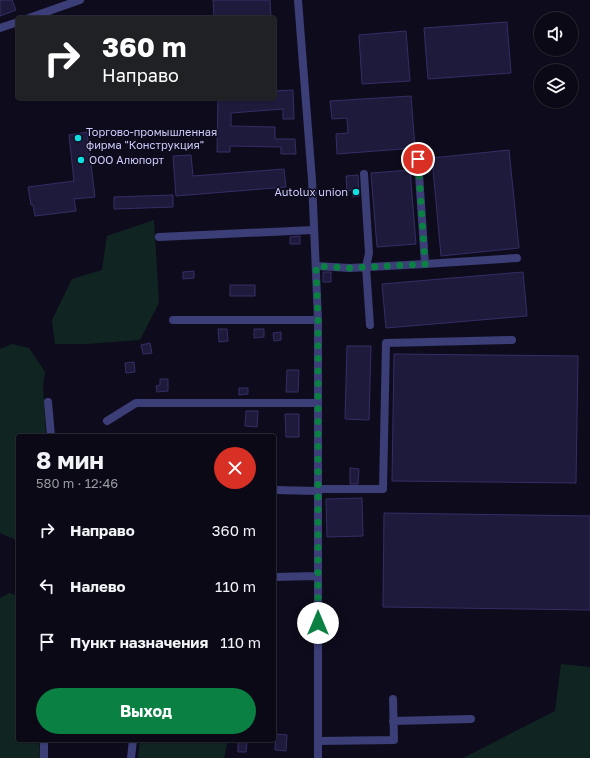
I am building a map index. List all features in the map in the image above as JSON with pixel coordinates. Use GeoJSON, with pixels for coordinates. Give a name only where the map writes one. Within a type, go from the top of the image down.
{"type":"FeatureCollection","features":[{"type":"Feature","properties":{"kind":"street"},"geometry":{"type":"LineString","coordinates":[[35,16],[80,0]]}},
{"type":"Feature","properties":{"kind":"street"},"geometry":{"type":"LineString","coordinates":[[298,0],[314,230],[318,320],[318,758]]}},
{"type":"Feature","properties":{"kind":"street"},"geometry":{"type":"LineString","coordinates":[[0,28],[16,23]]}},
{"type":"Feature","properties":{"kind":"street"},"geometry":{"type":"LineString","coordinates":[[418,159],[425,264]]}},
{"type":"Feature","properties":{"kind":"street"},"geometry":{"type":"LineString","coordinates":[[364,174],[369,253],[366,267],[370,325]]}},
{"type":"Feature","properties":{"kind":"street"},"geometry":{"type":"LineString","coordinates":[[159,237],[314,230]]}},
{"type":"Feature","properties":{"kind":"street"},"geometry":{"type":"LineString","coordinates":[[316,266],[366,267],[517,258]]}},
{"type":"Feature","properties":{"kind":"street"},"geometry":{"type":"LineString","coordinates":[[173,320],[318,320]]}},
{"type":"Feature","properties":{"kind":"street"},"geometry":{"type":"LineString","coordinates":[[276,490],[383,489],[386,343],[512,340]]}},
{"type":"Feature","properties":{"kind":"street"},"geometry":{"type":"LineString","coordinates":[[48,402],[51,434]]}},
{"type":"Feature","properties":{"kind":"street"},"geometry":{"type":"LineString","coordinates":[[107,421],[136,403],[318,403]]}},
{"type":"Feature","properties":{"kind":"street"},"geometry":{"type":"LineString","coordinates":[[276,577],[317,576]]}},
{"type":"Feature","properties":{"kind":"street"},"geometry":{"type":"LineString","coordinates":[[318,741],[394,740],[393,700]]}},
{"type":"Feature","properties":{"kind":"street"},"geometry":{"type":"LineString","coordinates":[[393,721],[471,719]]}},
{"type":"Feature","properties":{"kind":"street"},"geometry":{"type":"LineString","coordinates":[[44,742],[44,758]]}},
{"type":"Feature","properties":{"kind":"street"},"geometry":{"type":"LineString","coordinates":[[132,758],[133,742]]}},
{"type":"Feature","properties":{"kind":"green space"},"geometry":{"type":"Polygon","coordinates":[[[154,220],[159,303],[140,340],[86,344],[55,344],[52,320],[72,279],[102,270],[107,236],[154,220]]]}},
{"type":"Feature","properties":{"kind":"green space"},"geometry":{"type":"Polygon","coordinates":[[[12,344],[29,348],[45,372],[43,384],[46,434],[16,434],[16,540],[0,533],[0,349],[12,344]]]}},
{"type":"Feature","properties":{"kind":"green space"},"geometry":{"type":"Polygon","coordinates":[[[9,593],[16,595],[16,742],[39,742],[40,758],[0,758],[0,598],[9,593]]]}},
{"type":"Feature","properties":{"kind":"green space"},"geometry":{"type":"Polygon","coordinates":[[[561,664],[590,667],[590,758],[463,758],[555,711],[561,664]]]}},
{"type":"Feature","properties":{"kind":"green space"},"geometry":{"type":"Polygon","coordinates":[[[140,742],[228,742],[224,758],[138,758],[140,742]]]}},
{"type":"Feature","properties":{"kind":"building"},"geometry":{"type":"Polygon","coordinates":[[[0,0],[12,0],[16,10],[0,16],[0,0]]]}},
{"type":"Feature","properties":{"kind":"building"},"geometry":{"type":"Polygon","coordinates":[[[213,0],[270,0],[271,16],[214,16],[213,0]]]}},
{"type":"Feature","properties":{"kind":"building"},"geometry":{"type":"Polygon","coordinates":[[[507,22],[511,73],[428,79],[424,28],[507,22]]]}},
{"type":"Feature","properties":{"kind":"building"},"geometry":{"type":"Polygon","coordinates":[[[406,31],[410,81],[362,84],[359,35],[406,31]]]}},
{"type":"Feature","properties":{"kind":"building"},"geometry":{"type":"Polygon","coordinates":[[[293,90],[294,119],[283,119],[283,109],[231,113],[231,126],[275,127],[275,139],[295,139],[296,154],[281,154],[281,147],[230,146],[230,152],[217,152],[218,100],[276,100],[276,91],[293,90]]]}},
{"type":"Feature","properties":{"kind":"building"},"geometry":{"type":"Polygon","coordinates":[[[411,96],[415,148],[337,154],[336,134],[348,133],[347,118],[332,119],[330,101],[411,96]]]}},
{"type":"Feature","properties":{"kind":"building"},"geometry":{"type":"Polygon","coordinates":[[[87,132],[95,197],[74,199],[76,211],[35,216],[33,205],[31,205],[28,187],[74,181],[69,135],[87,132]]]}},
{"type":"Feature","properties":{"kind":"building"},"geometry":{"type":"Polygon","coordinates":[[[509,150],[519,248],[441,256],[432,158],[509,150]]]}},
{"type":"Feature","properties":{"kind":"building"},"geometry":{"type":"Polygon","coordinates":[[[191,155],[193,176],[284,169],[286,187],[176,196],[173,156],[191,155]]]}},
{"type":"Feature","properties":{"kind":"building"},"geometry":{"type":"Polygon","coordinates":[[[410,170],[416,244],[377,247],[371,173],[410,170]]]}},
{"type":"Feature","properties":{"kind":"building"},"geometry":{"type":"Polygon","coordinates":[[[358,175],[359,196],[353,197],[353,190],[347,191],[346,176],[358,175]]]}},
{"type":"Feature","properties":{"kind":"building"},"geometry":{"type":"Polygon","coordinates":[[[173,195],[173,207],[114,209],[114,197],[173,195]]]}},
{"type":"Feature","properties":{"kind":"building"},"geometry":{"type":"Polygon","coordinates":[[[300,236],[300,244],[290,244],[290,237],[300,236]]]}},
{"type":"Feature","properties":{"kind":"building"},"geometry":{"type":"Polygon","coordinates":[[[194,271],[194,278],[183,279],[183,272],[194,271]]]}},
{"type":"Feature","properties":{"kind":"building"},"geometry":{"type":"Polygon","coordinates":[[[323,272],[331,272],[331,282],[323,282],[323,272]]]}},
{"type":"Feature","properties":{"kind":"building"},"geometry":{"type":"Polygon","coordinates":[[[523,272],[527,316],[386,328],[382,284],[523,272]]]}},
{"type":"Feature","properties":{"kind":"building"},"geometry":{"type":"Polygon","coordinates":[[[230,285],[255,285],[255,296],[230,296],[230,285]]]}},
{"type":"Feature","properties":{"kind":"building"},"geometry":{"type":"Polygon","coordinates":[[[218,329],[227,329],[228,341],[219,342],[218,329]]]}},
{"type":"Feature","properties":{"kind":"building"},"geometry":{"type":"Polygon","coordinates":[[[254,329],[264,329],[264,337],[254,338],[254,329]]]}},
{"type":"Feature","properties":{"kind":"building"},"geometry":{"type":"Polygon","coordinates":[[[281,332],[281,340],[274,341],[273,333],[281,332]]]}},
{"type":"Feature","properties":{"kind":"building"},"geometry":{"type":"Polygon","coordinates":[[[150,343],[152,353],[143,354],[141,345],[150,343]]]}},
{"type":"Feature","properties":{"kind":"building"},"geometry":{"type":"Polygon","coordinates":[[[347,346],[371,346],[369,420],[345,419],[347,346]]]}},
{"type":"Feature","properties":{"kind":"building"},"geometry":{"type":"Polygon","coordinates":[[[394,354],[578,356],[576,483],[392,481],[394,354]]]}},
{"type":"Feature","properties":{"kind":"building"},"geometry":{"type":"Polygon","coordinates":[[[134,362],[135,372],[126,373],[125,363],[134,362]]]}},
{"type":"Feature","properties":{"kind":"building"},"geometry":{"type":"Polygon","coordinates":[[[287,370],[299,370],[298,392],[286,392],[287,370]]]}},
{"type":"Feature","properties":{"kind":"building"},"geometry":{"type":"Polygon","coordinates":[[[160,379],[168,379],[168,391],[157,392],[156,386],[160,385],[160,379]]]}},
{"type":"Feature","properties":{"kind":"building"},"geometry":{"type":"Polygon","coordinates":[[[239,388],[248,388],[248,394],[239,395],[239,388]]]}},
{"type":"Feature","properties":{"kind":"building"},"geometry":{"type":"Polygon","coordinates":[[[246,411],[258,411],[257,427],[245,426],[246,411]]]}},
{"type":"Feature","properties":{"kind":"building"},"geometry":{"type":"Polygon","coordinates":[[[285,414],[299,414],[299,437],[286,437],[285,414]]]}},
{"type":"Feature","properties":{"kind":"building"},"geometry":{"type":"Polygon","coordinates":[[[350,468],[359,469],[358,484],[350,484],[350,468]]]}},
{"type":"Feature","properties":{"kind":"building"},"geometry":{"type":"Polygon","coordinates":[[[362,498],[363,536],[327,537],[326,499],[362,498]]]}},
{"type":"Feature","properties":{"kind":"building"},"geometry":{"type":"Polygon","coordinates":[[[384,513],[590,516],[590,610],[383,607],[384,513]]]}},
{"type":"Feature","properties":{"kind":"building"},"geometry":{"type":"Polygon","coordinates":[[[276,734],[287,735],[286,751],[275,750],[276,734]]]}},
{"type":"Feature","properties":{"kind":"building"},"geometry":{"type":"Polygon","coordinates":[[[238,742],[247,742],[246,752],[238,752],[238,742]]]}},
{"type":"Feature","properties":{"kind":"place","name":"Торгово-промышленная фирма \"Конструкция\""},"geometry":{"type":"Point","coordinates":[78,138]}},
{"type":"Feature","properties":{"kind":"place","name":"ООО Алюпорт"},"geometry":{"type":"Point","coordinates":[81,160]}},
{"type":"Feature","properties":{"kind":"place","name":"Autolux union"},"geometry":{"type":"Point","coordinates":[356,192]}},
{"type":"Feature","properties":{"kind":"route"},"geometry":{"type":"LineString","coordinates":[[318,623],[318,320],[316,266],[350,268],[425,264],[418,159]]}}]}
